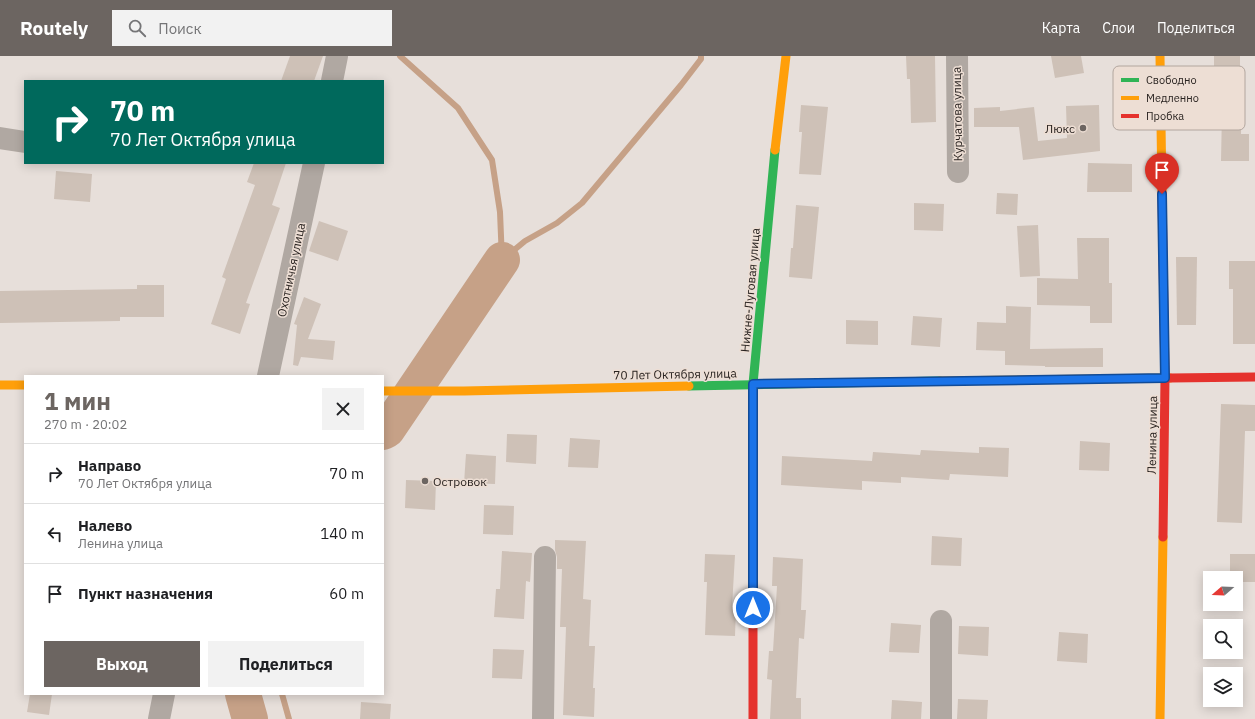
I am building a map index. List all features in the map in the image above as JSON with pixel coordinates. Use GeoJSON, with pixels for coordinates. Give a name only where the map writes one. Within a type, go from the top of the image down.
{"type":"FeatureCollection","features":[{"type":"Feature","properties":{"kind":"street"},"geometry":{"type":"LineString","coordinates":[[332,80],[337,56]]}},
{"type":"Feature","properties":{"kind":"street","name":"Нижне-Луговая улица"},"geometry":{"type":"LineString","coordinates":[[752,719],[753,384],[778,119],[786,56]]}},
{"type":"Feature","properties":{"kind":"street","name":"Курчатова улица"},"geometry":{"type":"LineString","coordinates":[[957,56],[958,172]]}},
{"type":"Feature","properties":{"kind":"street","name":"Ленина улица"},"geometry":{"type":"LineString","coordinates":[[1160,56],[1160,66]]}},
{"type":"Feature","properties":{"kind":"street","name":"Ленина улица"},"geometry":{"type":"LineString","coordinates":[[1160,719],[1165,378],[1161,130]]}},
{"type":"Feature","properties":{"kind":"street"},"geometry":{"type":"LineString","coordinates":[[0,138],[24,142]]}},
{"type":"Feature","properties":{"kind":"street","name":"Охотничья улица"},"geometry":{"type":"LineString","coordinates":[[268,375],[314,164]]}},
{"type":"Feature","properties":{"kind":"street","name":"70 Лет Октября улица"},"geometry":{"type":"LineString","coordinates":[[384,391],[464,391],[753,384],[1255,377]]}},
{"type":"Feature","properties":{"kind":"street"},"geometry":{"type":"LineString","coordinates":[[0,385],[24,385]]}},
{"type":"Feature","properties":{"kind":"street"},"geometry":{"type":"LineString","coordinates":[[543,719],[545,557]]}},
{"type":"Feature","properties":{"kind":"street"},"geometry":{"type":"LineString","coordinates":[[941,621],[941,719]]}},
{"type":"Feature","properties":{"kind":"street"},"geometry":{"type":"LineString","coordinates":[[159,719],[164,695]]}},
{"type":"Feature","properties":{"kind":"building"},"geometry":{"type":"Polygon","coordinates":[[[290,56],[323,56],[314,80],[281,80],[290,56]]]}},
{"type":"Feature","properties":{"kind":"building"},"geometry":{"type":"Polygon","coordinates":[[[906,56],[935,56],[936,122],[911,123],[910,79],[907,79],[906,56]]]}},
{"type":"Feature","properties":{"kind":"building"},"geometry":{"type":"Polygon","coordinates":[[[1051,56],[1081,56],[1084,73],[1055,78],[1051,56]]]}},
{"type":"Feature","properties":{"kind":"building"},"geometry":{"type":"Polygon","coordinates":[[[1214,56],[1240,56],[1240,66],[1214,66],[1214,56]]]}},
{"type":"Feature","properties":{"kind":"building"},"geometry":{"type":"Polygon","coordinates":[[[801,105],[828,107],[821,175],[799,174],[802,132],[799,132],[801,105]]]}},
{"type":"Feature","properties":{"kind":"building"},"geometry":{"type":"Polygon","coordinates":[[[1099,105],[1100,151],[1023,160],[1019,127],[974,127],[974,108],[1000,107],[1000,111],[1034,107],[1038,141],[1067,138],[1066,106],[1099,105]]]}},
{"type":"Feature","properties":{"kind":"building"},"geometry":{"type":"Polygon","coordinates":[[[1222,130],[1241,130],[1241,134],[1249,134],[1249,161],[1221,161],[1222,130]]]}},
{"type":"Feature","properties":{"kind":"building"},"geometry":{"type":"Polygon","coordinates":[[[1088,163],[1132,164],[1132,192],[1087,192],[1088,163]]]}},
{"type":"Feature","properties":{"kind":"building"},"geometry":{"type":"Polygon","coordinates":[[[254,164],[286,164],[272,205],[280,208],[246,303],[250,304],[240,334],[211,324],[226,279],[222,277],[255,185],[247,182],[254,164]]]}},
{"type":"Feature","properties":{"kind":"building"},"geometry":{"type":"Polygon","coordinates":[[[56,171],[92,174],[90,202],[54,199],[56,171]]]}},
{"type":"Feature","properties":{"kind":"building"},"geometry":{"type":"Polygon","coordinates":[[[997,193],[1018,194],[1017,215],[996,214],[997,193]]]}},
{"type":"Feature","properties":{"kind":"building"},"geometry":{"type":"Polygon","coordinates":[[[914,203],[944,204],[943,231],[914,230],[914,203]]]}},
{"type":"Feature","properties":{"kind":"building"},"geometry":{"type":"Polygon","coordinates":[[[796,205],[819,207],[812,279],[789,277],[796,205]]]}},
{"type":"Feature","properties":{"kind":"building"},"geometry":{"type":"Polygon","coordinates":[[[319,221],[348,231],[338,261],[309,251],[319,221]]]}},
{"type":"Feature","properties":{"kind":"building"},"geometry":{"type":"Polygon","coordinates":[[[1038,225],[1040,276],[1020,277],[1017,226],[1038,225]]]}},
{"type":"Feature","properties":{"kind":"building"},"geometry":{"type":"Polygon","coordinates":[[[1077,238],[1109,238],[1109,283],[1112,283],[1112,323],[1090,323],[1090,306],[1037,305],[1037,278],[1078,279],[1077,238]]]}},
{"type":"Feature","properties":{"kind":"building"},"geometry":{"type":"Polygon","coordinates":[[[1176,257],[1197,257],[1196,325],[1177,325],[1176,257]]]}},
{"type":"Feature","properties":{"kind":"building"},"geometry":{"type":"Polygon","coordinates":[[[1229,261],[1255,261],[1255,344],[1233,344],[1233,289],[1229,289],[1229,261]]]}},
{"type":"Feature","properties":{"kind":"building"},"geometry":{"type":"Polygon","coordinates":[[[137,285],[164,285],[164,317],[120,317],[120,321],[0,323],[0,291],[137,289],[137,285]]]}},
{"type":"Feature","properties":{"kind":"building"},"geometry":{"type":"Polygon","coordinates":[[[304,297],[321,304],[308,339],[335,341],[333,360],[301,357],[298,366],[293,365],[297,325],[294,324],[304,297]]]}},
{"type":"Feature","properties":{"kind":"building"},"geometry":{"type":"Polygon","coordinates":[[[1006,306],[1031,307],[1030,349],[1103,348],[1103,367],[1005,365],[1005,351],[976,350],[977,322],[1006,323],[1006,306]]]}},
{"type":"Feature","properties":{"kind":"building"},"geometry":{"type":"Polygon","coordinates":[[[913,316],[942,318],[940,347],[911,345],[913,316]]]}},
{"type":"Feature","properties":{"kind":"building"},"geometry":{"type":"Polygon","coordinates":[[[846,320],[878,321],[878,345],[846,344],[846,320]]]}},
{"type":"Feature","properties":{"kind":"building"},"geometry":{"type":"Polygon","coordinates":[[[1221,404],[1255,405],[1255,431],[1245,431],[1242,523],[1217,522],[1221,404]]]}},
{"type":"Feature","properties":{"kind":"building"},"geometry":{"type":"Polygon","coordinates":[[[507,434],[537,435],[536,464],[506,462],[507,434]]]}},
{"type":"Feature","properties":{"kind":"building"},"geometry":{"type":"Polygon","coordinates":[[[570,438],[600,440],[598,468],[568,467],[570,438]]]}},
{"type":"Feature","properties":{"kind":"building"},"geometry":{"type":"Polygon","coordinates":[[[1080,441],[1110,443],[1109,471],[1079,470],[1080,441]]]}},
{"type":"Feature","properties":{"kind":"building"},"geometry":{"type":"Polygon","coordinates":[[[979,447],[1009,448],[1008,477],[950,474],[949,480],[901,477],[901,483],[862,481],[862,490],[781,485],[782,456],[872,461],[873,452],[920,455],[921,450],[979,453],[979,447]]]}},
{"type":"Feature","properties":{"kind":"building"},"geometry":{"type":"Polygon","coordinates":[[[466,454],[496,456],[495,484],[464,483],[466,454]]]}},
{"type":"Feature","properties":{"kind":"building"},"geometry":{"type":"Polygon","coordinates":[[[406,480],[436,481],[435,510],[405,508],[406,480]]]}},
{"type":"Feature","properties":{"kind":"building"},"geometry":{"type":"Polygon","coordinates":[[[484,505],[514,506],[513,535],[483,534],[484,505]]]}},
{"type":"Feature","properties":{"kind":"building"},"geometry":{"type":"Polygon","coordinates":[[[932,536],[962,538],[961,566],[931,565],[932,536]]]}},
{"type":"Feature","properties":{"kind":"building"},"geometry":{"type":"Polygon","coordinates":[[[555,540],[586,541],[583,599],[591,600],[589,646],[595,646],[593,688],[595,688],[594,717],[563,715],[566,627],[560,627],[562,569],[557,569],[555,540]]]}},
{"type":"Feature","properties":{"kind":"building"},"geometry":{"type":"Polygon","coordinates":[[[502,551],[532,553],[530,582],[526,581],[524,619],[494,617],[496,589],[500,589],[502,551]]]}},
{"type":"Feature","properties":{"kind":"building"},"geometry":{"type":"Polygon","coordinates":[[[705,554],[735,555],[732,607],[736,608],[735,636],[705,635],[707,582],[704,582],[705,554]]]}},
{"type":"Feature","properties":{"kind":"building"},"geometry":{"type":"Polygon","coordinates":[[[1230,554],[1255,554],[1255,582],[1243,582],[1243,571],[1230,571],[1230,554]]]}},
{"type":"Feature","properties":{"kind":"building"},"geometry":{"type":"Polygon","coordinates":[[[773,557],[803,559],[801,610],[806,610],[804,639],[799,638],[796,698],[801,698],[801,719],[770,719],[772,680],[767,679],[769,651],[773,651],[777,586],[772,586],[773,557]]]}},
{"type":"Feature","properties":{"kind":"building"},"geometry":{"type":"Polygon","coordinates":[[[891,623],[921,625],[919,653],[889,652],[891,623]]]}},
{"type":"Feature","properties":{"kind":"building"},"geometry":{"type":"Polygon","coordinates":[[[959,626],[989,627],[988,656],[958,654],[959,626]]]}},
{"type":"Feature","properties":{"kind":"building"},"geometry":{"type":"Polygon","coordinates":[[[1059,632],[1088,634],[1087,663],[1057,661],[1059,632]]]}},
{"type":"Feature","properties":{"kind":"building"},"geometry":{"type":"Polygon","coordinates":[[[493,649],[524,650],[522,679],[492,678],[493,649]]]}},
{"type":"Feature","properties":{"kind":"building"},"geometry":{"type":"Polygon","coordinates":[[[30,695],[52,695],[49,715],[27,712],[30,695]]]}},
{"type":"Feature","properties":{"kind":"building"},"geometry":{"type":"Polygon","coordinates":[[[958,699],[988,700],[987,719],[957,719],[958,699]]]}},
{"type":"Feature","properties":{"kind":"building"},"geometry":{"type":"Polygon","coordinates":[[[892,700],[922,702],[921,719],[891,719],[892,700]]]}},
{"type":"Feature","properties":{"kind":"building"},"geometry":{"type":"Polygon","coordinates":[[[361,702],[391,704],[390,719],[360,719],[361,702]]]}},
{"type":"Feature","properties":{"kind":"waterway"},"geometry":{"type":"LineString","coordinates":[[400,56],[458,108],[492,160],[500,212],[502,260]]}},
{"type":"Feature","properties":{"kind":"waterway"},"geometry":{"type":"LineString","coordinates":[[502,260],[525,241],[557,223],[582,203],[681,85],[701,59],[701,56]]}},
{"type":"Feature","properties":{"kind":"waterway"},"geometry":{"type":"LineString","coordinates":[[384,432],[387,430],[502,260]]}},
{"type":"Feature","properties":{"kind":"waterway"},"geometry":{"type":"LineString","coordinates":[[243,695],[250,719]]}},
{"type":"Feature","properties":{"kind":"waterway"},"geometry":{"type":"LineString","coordinates":[[282,695],[289,719]]}},
{"type":"Feature","properties":{"kind":"traffic: fast"},"geometry":{"type":"LineString","coordinates":[[753,396],[775,150]]}},
{"type":"Feature","properties":{"kind":"traffic: fast"},"geometry":{"type":"LineString","coordinates":[[689,386],[940,381]]}},
{"type":"Feature","properties":{"kind":"traffic: slow"},"geometry":{"type":"LineString","coordinates":[[775,150],[786,56]]}},
{"type":"Feature","properties":{"kind":"traffic: slow"},"geometry":{"type":"LineString","coordinates":[[1160,56],[1160,66]]}},
{"type":"Feature","properties":{"kind":"traffic: slow"},"geometry":{"type":"LineString","coordinates":[[1161,130],[1162,192]]}},
{"type":"Feature","properties":{"kind":"traffic: slow"},"geometry":{"type":"LineString","coordinates":[[940,381],[1170,378]]}},
{"type":"Feature","properties":{"kind":"traffic: slow"},"geometry":{"type":"LineString","coordinates":[[0,385],[24,385]]}},
{"type":"Feature","properties":{"kind":"traffic: slow"},"geometry":{"type":"LineString","coordinates":[[384,391],[464,391],[689,386]]}},
{"type":"Feature","properties":{"kind":"traffic: slow"},"geometry":{"type":"LineString","coordinates":[[1160,719],[1163,537]]}},
{"type":"Feature","properties":{"kind":"traffic: jam"},"geometry":{"type":"LineString","coordinates":[[1162,192],[1165,378],[1163,537]]}},
{"type":"Feature","properties":{"kind":"traffic: jam"},"geometry":{"type":"LineString","coordinates":[[1170,378],[1255,377]]}},
{"type":"Feature","properties":{"kind":"traffic: jam"},"geometry":{"type":"LineString","coordinates":[[753,396],[753,719]]}},
{"type":"Feature","properties":{"kind":"place","name":"Люкс"},"geometry":{"type":"Point","coordinates":[1083,128]}},
{"type":"Feature","properties":{"kind":"place","name":"Островок"},"geometry":{"type":"Point","coordinates":[425,481]}},
{"type":"Feature","properties":{"kind":"route"},"geometry":{"type":"LineString","coordinates":[[753,608],[753,384],[1165,378],[1162,194]]}}]}
